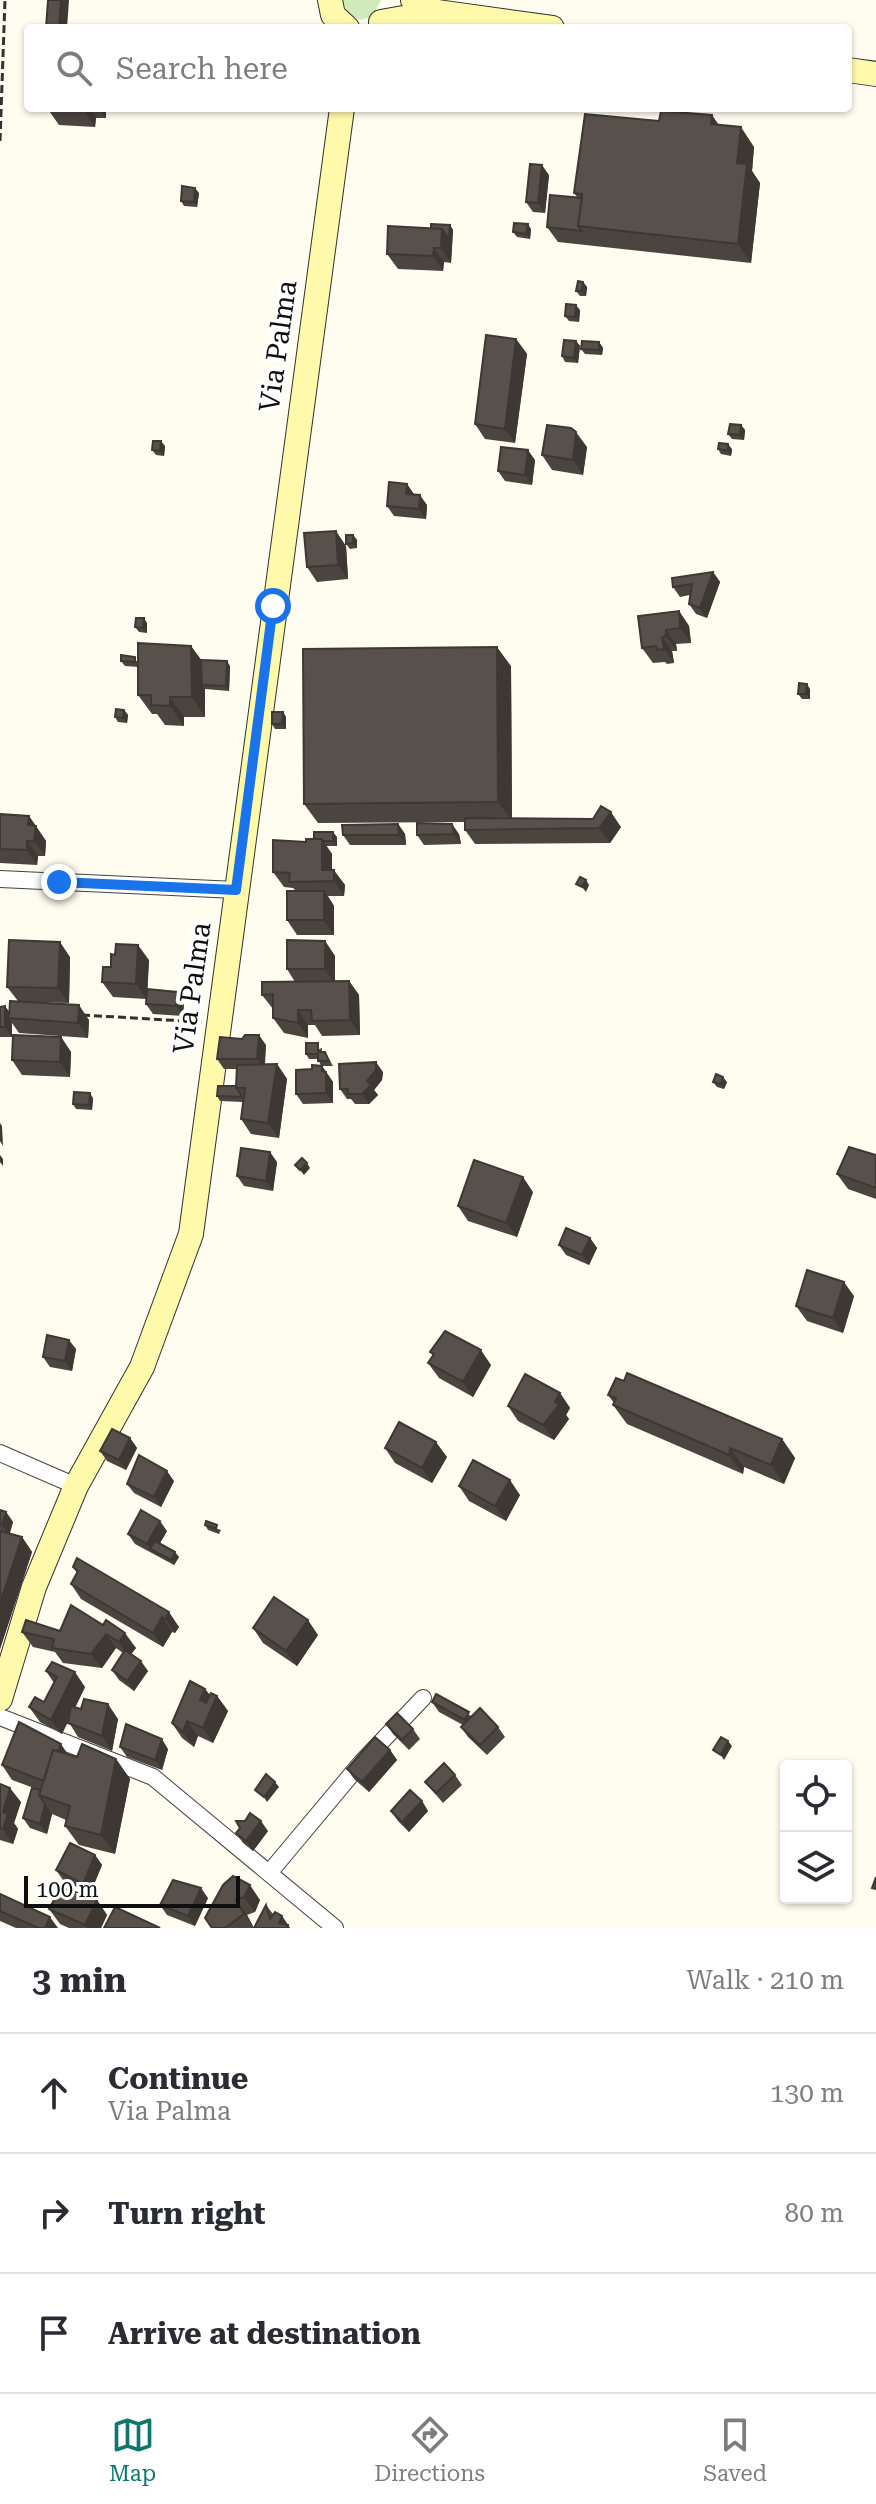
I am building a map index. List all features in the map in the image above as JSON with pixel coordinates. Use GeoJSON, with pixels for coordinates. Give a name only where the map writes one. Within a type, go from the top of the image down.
{"type":"FeatureCollection","features":[{"type":"Feature","properties":{"kind":"street"},"geometry":{"type":"LineString","coordinates":[[413,0],[437,12]]}},
{"type":"Feature","properties":{"kind":"street"},"geometry":{"type":"LineString","coordinates":[[381,17],[437,12],[523,24]]}},
{"type":"Feature","properties":{"kind":"street"},"geometry":{"type":"LineString","coordinates":[[852,71],[876,74]]}},
{"type":"Feature","properties":{"kind":"street","name":"Via Palma"},"geometry":{"type":"LineString","coordinates":[[0,1699],[34,1587],[76,1486],[142,1367],[191,1234],[341,112]]}},
{"type":"Feature","properties":{"kind":"street"},"geometry":{"type":"LineString","coordinates":[[0,879],[236,890]]}},
{"type":"Feature","properties":{"kind":"street"},"geometry":{"type":"LineString","coordinates":[[0,1453],[76,1486]]}},
{"type":"Feature","properties":{"kind":"street"},"geometry":{"type":"LineString","coordinates":[[269,1873],[361,1763],[423,1698]]}},
{"type":"Feature","properties":{"kind":"street"},"geometry":{"type":"LineString","coordinates":[[0,1717],[153,1777],[335,1928]]}},
{"type":"Feature","properties":{"kind":"path"},"geometry":{"type":"LineString","coordinates":[[0,141],[5,0]]}},
{"type":"Feature","properties":{"kind":"path"},"geometry":{"type":"LineString","coordinates":[[78,1015],[218,1023]]}},
{"type":"Feature","properties":{"kind":"green space"},"geometry":{"type":"Polygon","coordinates":[[[342,0],[381,0],[373,16],[361,20],[349,15],[342,0]]]}},
{"type":"Feature","properties":{"kind":"building"},"geometry":{"type":"Polygon","coordinates":[[[48,0],[61,0],[59,24],[46,24],[48,0]]]}},
{"type":"Feature","properties":{"kind":"building"},"geometry":{"type":"Polygon","coordinates":[[[661,112],[674,112],[712,115],[711,124],[741,127],[737,163],[747,164],[738,244],[578,226],[582,194],[574,193],[585,114],[659,121],[661,112]]]}},
{"type":"Feature","properties":{"kind":"building"},"geometry":{"type":"Polygon","coordinates":[[[530,164],[542,165],[538,203],[526,202],[530,164]]]}},
{"type":"Feature","properties":{"kind":"building"},"geometry":{"type":"Polygon","coordinates":[[[182,186],[195,188],[194,202],[181,201],[182,186]]]}},
{"type":"Feature","properties":{"kind":"building"},"geometry":{"type":"Polygon","coordinates":[[[550,195],[582,198],[578,226],[582,231],[547,227],[550,195]]]}},
{"type":"Feature","properties":{"kind":"building"},"geometry":{"type":"Polygon","coordinates":[[[514,223],[528,224],[526,234],[513,232],[514,223]]]}},
{"type":"Feature","properties":{"kind":"building"},"geometry":{"type":"Polygon","coordinates":[[[431,224],[450,225],[449,239],[442,229],[431,228],[431,224]]]}},
{"type":"Feature","properties":{"kind":"building"},"geometry":{"type":"Polygon","coordinates":[[[388,226],[442,229],[441,248],[434,248],[433,256],[387,254],[388,226]]]}},
{"type":"Feature","properties":{"kind":"building"},"geometry":{"type":"Polygon","coordinates":[[[578,281],[583,282],[582,291],[576,291],[578,281]]]}},
{"type":"Feature","properties":{"kind":"building"},"geometry":{"type":"Polygon","coordinates":[[[566,304],[576,305],[575,317],[565,316],[566,304]]]}},
{"type":"Feature","properties":{"kind":"building"},"geometry":{"type":"Polygon","coordinates":[[[486,335],[516,339],[505,429],[475,424],[486,335]]]}},
{"type":"Feature","properties":{"kind":"building"},"geometry":{"type":"Polygon","coordinates":[[[564,340],[576,341],[574,358],[562,356],[564,340]]]}},
{"type":"Feature","properties":{"kind":"building"},"geometry":{"type":"Polygon","coordinates":[[[582,341],[599,342],[599,350],[581,349],[582,341]]]}},
{"type":"Feature","properties":{"kind":"building"},"geometry":{"type":"Polygon","coordinates":[[[730,424],[741,425],[740,435],[728,434],[730,424]]]}},
{"type":"Feature","properties":{"kind":"building"},"geometry":{"type":"Polygon","coordinates":[[[547,425],[571,428],[576,432],[573,460],[542,455],[547,425]]]}},
{"type":"Feature","properties":{"kind":"building"},"geometry":{"type":"Polygon","coordinates":[[[153,441],[161,441],[160,451],[152,450],[153,441]]]}},
{"type":"Feature","properties":{"kind":"building"},"geometry":{"type":"Polygon","coordinates":[[[719,443],[728,444],[728,451],[718,449],[719,443]]]}},
{"type":"Feature","properties":{"kind":"building"},"geometry":{"type":"Polygon","coordinates":[[[501,447],[528,450],[525,475],[498,471],[501,447]]]}},
{"type":"Feature","properties":{"kind":"building"},"geometry":{"type":"Polygon","coordinates":[[[389,482],[407,484],[406,494],[420,495],[419,509],[387,506],[389,482]]]}},
{"type":"Feature","properties":{"kind":"building"},"geometry":{"type":"Polygon","coordinates":[[[336,531],[338,565],[307,567],[304,533],[336,531]]]}},
{"type":"Feature","properties":{"kind":"building"},"geometry":{"type":"Polygon","coordinates":[[[346,535],[353,535],[353,543],[346,544],[346,535]]]}},
{"type":"Feature","properties":{"kind":"building"},"geometry":{"type":"Polygon","coordinates":[[[713,572],[700,608],[689,604],[692,584],[673,587],[672,578],[713,572]]]}},
{"type":"Feature","properties":{"kind":"building"},"geometry":{"type":"Polygon","coordinates":[[[679,611],[680,628],[666,630],[666,636],[662,637],[664,649],[657,650],[656,646],[642,648],[638,616],[679,611]]]}},
{"type":"Feature","properties":{"kind":"building"},"geometry":{"type":"Polygon","coordinates":[[[136,618],[144,618],[143,628],[135,627],[136,618]]]}},
{"type":"Feature","properties":{"kind":"building"},"geometry":{"type":"Polygon","coordinates":[[[138,643],[191,646],[192,697],[170,697],[170,706],[151,705],[151,695],[138,695],[138,643]]]}},
{"type":"Feature","properties":{"kind":"building"},"geometry":{"type":"Polygon","coordinates":[[[497,647],[498,802],[304,804],[303,649],[497,647]]]}},
{"type":"Feature","properties":{"kind":"building"},"geometry":{"type":"Polygon","coordinates":[[[121,655],[135,657],[135,662],[121,661],[121,655]]]}},
{"type":"Feature","properties":{"kind":"building"},"geometry":{"type":"Polygon","coordinates":[[[201,660],[227,661],[226,686],[202,685],[201,660]]]}},
{"type":"Feature","properties":{"kind":"building"},"geometry":{"type":"Polygon","coordinates":[[[799,683],[807,684],[806,694],[798,694],[799,683]]]}},
{"type":"Feature","properties":{"kind":"building"},"geometry":{"type":"Polygon","coordinates":[[[116,709],[124,710],[123,718],[115,717],[116,709]]]}},
{"type":"Feature","properties":{"kind":"building"},"geometry":{"type":"Polygon","coordinates":[[[272,712],[283,712],[282,724],[272,724],[272,712]]]}},
{"type":"Feature","properties":{"kind":"building"},"geometry":{"type":"Polygon","coordinates":[[[601,806],[611,812],[599,828],[465,830],[465,818],[593,819],[601,806]]]}},
{"type":"Feature","properties":{"kind":"building"},"geometry":{"type":"Polygon","coordinates":[[[0,814],[29,816],[28,825],[36,826],[34,841],[27,841],[27,850],[0,849],[0,814]]]}},
{"type":"Feature","properties":{"kind":"building"},"geometry":{"type":"Polygon","coordinates":[[[417,823],[452,824],[454,834],[417,835],[417,823]]]}},
{"type":"Feature","properties":{"kind":"building"},"geometry":{"type":"Polygon","coordinates":[[[398,824],[399,835],[343,835],[342,825],[398,824]]]}},
{"type":"Feature","properties":{"kind":"building"},"geometry":{"type":"Polygon","coordinates":[[[314,832],[333,832],[333,841],[314,839],[314,832]]]}},
{"type":"Feature","properties":{"kind":"building"},"geometry":{"type":"Polygon","coordinates":[[[306,839],[322,839],[322,870],[334,870],[334,881],[289,882],[290,873],[273,872],[273,840],[306,842],[306,839]]]}},
{"type":"Feature","properties":{"kind":"building"},"geometry":{"type":"Polygon","coordinates":[[[580,877],[586,880],[582,887],[576,884],[580,877]]]}},
{"type":"Feature","properties":{"kind":"building"},"geometry":{"type":"Polygon","coordinates":[[[287,891],[324,891],[324,920],[287,920],[287,891]]]}},
{"type":"Feature","properties":{"kind":"building"},"geometry":{"type":"Polygon","coordinates":[[[9,940],[60,942],[58,988],[7,987],[9,940]]]}},
{"type":"Feature","properties":{"kind":"building"},"geometry":{"type":"Polygon","coordinates":[[[287,940],[325,941],[325,969],[287,969],[287,940]]]}},
{"type":"Feature","properties":{"kind":"building"},"geometry":{"type":"Polygon","coordinates":[[[116,944],[138,945],[136,984],[102,982],[103,967],[111,967],[111,954],[115,955],[116,944]]]}},
{"type":"Feature","properties":{"kind":"building"},"geometry":{"type":"Polygon","coordinates":[[[349,981],[350,1020],[312,1021],[311,1010],[298,1010],[298,1023],[273,1018],[273,994],[262,995],[262,982],[349,981]]]}},
{"type":"Feature","properties":{"kind":"building"},"geometry":{"type":"Polygon","coordinates":[[[147,989],[177,992],[176,1006],[146,1004],[147,989]]]}},
{"type":"Feature","properties":{"kind":"building"},"geometry":{"type":"Polygon","coordinates":[[[10,1001],[79,1005],[78,1023],[9,1018],[10,1001]]]}},
{"type":"Feature","properties":{"kind":"building"},"geometry":{"type":"Polygon","coordinates":[[[5,1006],[5,1027],[0,1027],[0,1007],[5,1006]]]}},
{"type":"Feature","properties":{"kind":"building"},"geometry":{"type":"Polygon","coordinates":[[[13,1035],[61,1037],[60,1062],[12,1060],[13,1035]]]}},
{"type":"Feature","properties":{"kind":"building"},"geometry":{"type":"Polygon","coordinates":[[[245,1035],[259,1035],[257,1059],[217,1059],[220,1037],[242,1039],[245,1035]]]}},
{"type":"Feature","properties":{"kind":"building"},"geometry":{"type":"Polygon","coordinates":[[[306,1043],[318,1043],[318,1054],[306,1054],[306,1043]]]}},
{"type":"Feature","properties":{"kind":"building"},"geometry":{"type":"Polygon","coordinates":[[[318,1052],[325,1052],[329,1061],[318,1061],[318,1052]]]}},
{"type":"Feature","properties":{"kind":"building"},"geometry":{"type":"Polygon","coordinates":[[[376,1062],[376,1070],[367,1081],[371,1085],[362,1094],[348,1094],[348,1089],[340,1089],[339,1064],[376,1062]]]}},
{"type":"Feature","properties":{"kind":"building"},"geometry":{"type":"Polygon","coordinates":[[[277,1064],[268,1123],[241,1119],[245,1088],[236,1088],[237,1065],[277,1064]]]}},
{"type":"Feature","properties":{"kind":"building"},"geometry":{"type":"Polygon","coordinates":[[[312,1065],[322,1066],[322,1071],[326,1072],[326,1093],[296,1094],[296,1070],[312,1069],[312,1065]]]}},
{"type":"Feature","properties":{"kind":"building"},"geometry":{"type":"Polygon","coordinates":[[[716,1074],[723,1077],[721,1084],[713,1082],[716,1074]]]}},
{"type":"Feature","properties":{"kind":"building"},"geometry":{"type":"Polygon","coordinates":[[[218,1086],[236,1086],[242,1097],[217,1096],[218,1086]]]}},
{"type":"Feature","properties":{"kind":"building"},"geometry":{"type":"Polygon","coordinates":[[[74,1092],[90,1093],[89,1105],[73,1104],[74,1092]]]}},
{"type":"Feature","properties":{"kind":"building"},"geometry":{"type":"Polygon","coordinates":[[[849,1147],[876,1155],[876,1188],[837,1174],[849,1147]]]}},
{"type":"Feature","properties":{"kind":"building"},"geometry":{"type":"Polygon","coordinates":[[[241,1148],[270,1152],[266,1181],[237,1176],[241,1148]]]}},
{"type":"Feature","properties":{"kind":"building"},"geometry":{"type":"Polygon","coordinates":[[[302,1158],[307,1163],[300,1170],[295,1165],[302,1158]]]}},
{"type":"Feature","properties":{"kind":"building"},"geometry":{"type":"Polygon","coordinates":[[[474,1160],[523,1177],[506,1223],[458,1206],[474,1160]]]}},
{"type":"Feature","properties":{"kind":"building"},"geometry":{"type":"Polygon","coordinates":[[[566,1228],[590,1238],[582,1255],[559,1245],[566,1228]]]}},
{"type":"Feature","properties":{"kind":"building"},"geometry":{"type":"Polygon","coordinates":[[[807,1270],[844,1282],[833,1318],[796,1306],[807,1270]]]}},
{"type":"Feature","properties":{"kind":"building"},"geometry":{"type":"Polygon","coordinates":[[[445,1331],[481,1350],[463,1382],[428,1363],[434,1354],[430,1352],[445,1331]]]}},
{"type":"Feature","properties":{"kind":"building"},"geometry":{"type":"Polygon","coordinates":[[[47,1335],[69,1340],[65,1361],[43,1357],[47,1335]]]}},
{"type":"Feature","properties":{"kind":"building"},"geometry":{"type":"Polygon","coordinates":[[[627,1373],[782,1439],[771,1465],[730,1448],[729,1455],[613,1405],[616,1398],[608,1395],[616,1378],[624,1381],[627,1373]]]}},
{"type":"Feature","properties":{"kind":"building"},"geometry":{"type":"Polygon","coordinates":[[[525,1374],[560,1393],[555,1402],[559,1405],[543,1425],[508,1406],[525,1374]]]}},
{"type":"Feature","properties":{"kind":"building"},"geometry":{"type":"Polygon","coordinates":[[[399,1422],[436,1442],[422,1468],[385,1448],[399,1422]]]}},
{"type":"Feature","properties":{"kind":"building"},"geometry":{"type":"Polygon","coordinates":[[[112,1429],[130,1438],[119,1460],[100,1451],[112,1429]]]}},
{"type":"Feature","properties":{"kind":"building"},"geometry":{"type":"Polygon","coordinates":[[[139,1455],[167,1471],[154,1497],[127,1484],[139,1455]]]}},
{"type":"Feature","properties":{"kind":"building"},"geometry":{"type":"Polygon","coordinates":[[[473,1460],[510,1480],[495,1506],[459,1486],[473,1460]]]}},
{"type":"Feature","properties":{"kind":"building"},"geometry":{"type":"Polygon","coordinates":[[[0,1510],[6,1512],[2,1525],[0,1525],[0,1510]]]}},
{"type":"Feature","properties":{"kind":"building"},"geometry":{"type":"Polygon","coordinates":[[[141,1510],[160,1521],[147,1544],[128,1534],[141,1510]]]}},
{"type":"Feature","properties":{"kind":"building"},"geometry":{"type":"Polygon","coordinates":[[[206,1521],[217,1525],[216,1529],[205,1525],[206,1521]]]}},
{"type":"Feature","properties":{"kind":"building"},"geometry":{"type":"Polygon","coordinates":[[[0,1531],[22,1537],[0,1603],[0,1531]]]}},
{"type":"Feature","properties":{"kind":"building"},"geometry":{"type":"Polygon","coordinates":[[[155,1541],[175,1552],[171,1560],[150,1549],[155,1541]]]}},
{"type":"Feature","properties":{"kind":"building"},"geometry":{"type":"Polygon","coordinates":[[[77,1558],[169,1612],[165,1619],[162,1617],[153,1633],[71,1584],[78,1571],[73,1567],[77,1558]]]}},
{"type":"Feature","properties":{"kind":"building"},"geometry":{"type":"Polygon","coordinates":[[[274,1597],[308,1620],[286,1651],[253,1628],[274,1597]]]}},
{"type":"Feature","properties":{"kind":"building"},"geometry":{"type":"Polygon","coordinates":[[[71,1605],[103,1625],[106,1620],[125,1633],[119,1642],[106,1634],[91,1654],[52,1648],[54,1639],[22,1632],[26,1620],[60,1631],[71,1605]]]}},
{"type":"Feature","properties":{"kind":"building"},"geometry":{"type":"Polygon","coordinates":[[[125,1650],[141,1661],[127,1681],[112,1670],[125,1650]]]}},
{"type":"Feature","properties":{"kind":"building"},"geometry":{"type":"Polygon","coordinates":[[[52,1662],[75,1672],[51,1720],[29,1707],[35,1697],[44,1702],[57,1677],[46,1671],[52,1662]]]}},
{"type":"Feature","properties":{"kind":"building"},"geometry":{"type":"Polygon","coordinates":[[[190,1681],[205,1689],[200,1700],[206,1703],[211,1693],[217,1696],[203,1728],[187,1721],[183,1732],[172,1723],[190,1681]]]}},
{"type":"Feature","properties":{"kind":"building"},"geometry":{"type":"Polygon","coordinates":[[[436,1694],[469,1712],[465,1720],[432,1702],[436,1694]]]}},
{"type":"Feature","properties":{"kind":"building"},"geometry":{"type":"Polygon","coordinates":[[[84,1699],[108,1704],[102,1736],[68,1723],[71,1706],[81,1709],[84,1699]]]}},
{"type":"Feature","properties":{"kind":"building"},"geometry":{"type":"Polygon","coordinates":[[[480,1708],[498,1727],[480,1745],[461,1727],[480,1708]]]}},
{"type":"Feature","properties":{"kind":"building"},"geometry":{"type":"Polygon","coordinates":[[[397,1713],[413,1729],[402,1740],[386,1724],[397,1713]]]}},
{"type":"Feature","properties":{"kind":"building"},"geometry":{"type":"Polygon","coordinates":[[[19,1722],[61,1744],[58,1751],[53,1750],[44,1781],[2,1765],[19,1722]]]}},
{"type":"Feature","properties":{"kind":"building"},"geometry":{"type":"Polygon","coordinates":[[[126,1724],[162,1739],[155,1760],[120,1747],[126,1724]]]}},
{"type":"Feature","properties":{"kind":"building"},"geometry":{"type":"Polygon","coordinates":[[[375,1737],[390,1750],[362,1782],[347,1769],[375,1737]]]}},
{"type":"Feature","properties":{"kind":"building"},"geometry":{"type":"Polygon","coordinates":[[[721,1737],[728,1741],[721,1755],[713,1750],[721,1737]]]}},
{"type":"Feature","properties":{"kind":"building"},"geometry":{"type":"Polygon","coordinates":[[[82,1744],[116,1759],[101,1835],[65,1826],[70,1806],[39,1795],[53,1750],[77,1757],[82,1744]]]}},
{"type":"Feature","properties":{"kind":"building"},"geometry":{"type":"Polygon","coordinates":[[[444,1763],[455,1775],[436,1793],[425,1782],[444,1763]]]}},
{"type":"Feature","properties":{"kind":"building"},"geometry":{"type":"Polygon","coordinates":[[[266,1774],[275,1782],[264,1797],[255,1790],[266,1774]]]}},
{"type":"Feature","properties":{"kind":"building"},"geometry":{"type":"Polygon","coordinates":[[[0,1784],[10,1788],[3,1812],[8,1814],[3,1829],[0,1828],[0,1784]]]}},
{"type":"Feature","properties":{"kind":"building"},"geometry":{"type":"Polygon","coordinates":[[[32,1788],[41,1790],[39,1795],[45,1804],[40,1824],[23,1818],[32,1788]]]}},
{"type":"Feature","properties":{"kind":"building"},"geometry":{"type":"Polygon","coordinates":[[[410,1790],[422,1801],[402,1822],[391,1811],[410,1790]]]}},
{"type":"Feature","properties":{"kind":"building"},"geometry":{"type":"Polygon","coordinates":[[[250,1813],[261,1821],[246,1841],[236,1833],[240,1828],[236,1821],[245,1821],[250,1813]]]}},
{"type":"Feature","properties":{"kind":"building"},"geometry":{"type":"Polygon","coordinates":[[[70,1843],[95,1855],[83,1884],[56,1870],[70,1843]]]}},
{"type":"Feature","properties":{"kind":"building"},"geometry":{"type":"Polygon","coordinates":[[[233,1876],[250,1885],[244,1897],[236,1900],[244,1914],[225,1928],[212,1928],[205,1918],[223,1885],[233,1876]]]}},
{"type":"Feature","properties":{"kind":"building"},"geometry":{"type":"Polygon","coordinates":[[[173,1880],[201,1888],[188,1916],[160,1905],[173,1880]]]}},
{"type":"Feature","properties":{"kind":"building"},"geometry":{"type":"Polygon","coordinates":[[[61,1887],[97,1900],[85,1925],[49,1909],[61,1887]]]}},
{"type":"Feature","properties":{"kind":"building"},"geometry":{"type":"Polygon","coordinates":[[[0,1894],[50,1917],[45,1928],[38,1928],[0,1911],[0,1894]]]}},
{"type":"Feature","properties":{"kind":"building"},"geometry":{"type":"Polygon","coordinates":[[[266,1905],[270,1919],[275,1912],[282,1916],[279,1923],[288,1925],[287,1928],[254,1928],[266,1905]]]}},
{"type":"Feature","properties":{"kind":"building"},"geometry":{"type":"Polygon","coordinates":[[[115,1907],[160,1928],[104,1928],[115,1907]]]}},
{"type":"Feature","properties":{"kind":"route"},"geometry":{"type":"LineString","coordinates":[[59,882],[236,890],[273,606]]}}]}
